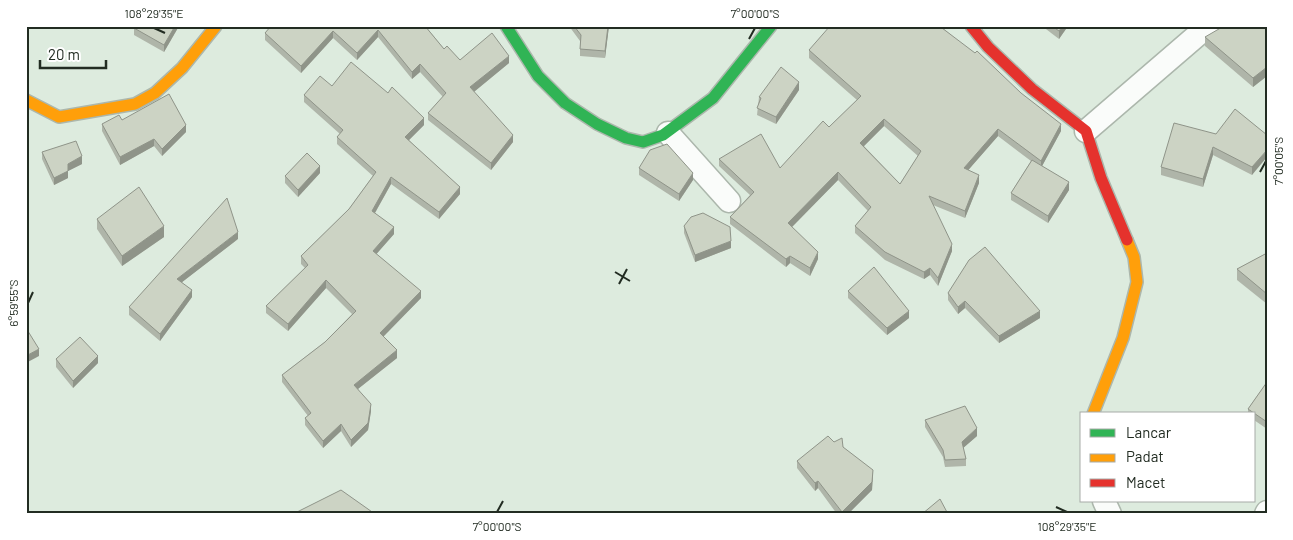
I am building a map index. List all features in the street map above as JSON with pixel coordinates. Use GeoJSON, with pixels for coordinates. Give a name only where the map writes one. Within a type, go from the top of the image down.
{"type":"FeatureCollection","features":[{"type":"Feature","properties":{"kind":"street"},"geometry":{"type":"LineString","coordinates":[[26,100],[59,117],[135,104],[155,94],[182,68],[216,26]]}},
{"type":"Feature","properties":{"kind":"street"},"geometry":{"type":"LineString","coordinates":[[506,26],[514,42],[545,86],[583,118],[624,138],[646,142],[668,133],[715,96],[771,26]]}},
{"type":"Feature","properties":{"kind":"street"},"geometry":{"type":"LineString","coordinates":[[972,26],[988,47],[1032,89],[1086,130],[1101,178],[1134,257],[1137,282],[1123,338],[1094,412]]}},
{"type":"Feature","properties":{"kind":"street"},"geometry":{"type":"LineString","coordinates":[[1086,130],[1208,26]]}},
{"type":"Feature","properties":{"kind":"street"},"geometry":{"type":"LineString","coordinates":[[668,133],[729,201]]}},
{"type":"Feature","properties":{"kind":"street"},"geometry":{"type":"LineString","coordinates":[[1104,502],[1110,514]]}},
{"type":"Feature","properties":{"kind":"building"},"geometry":{"type":"Polygon","coordinates":[[[135,26],[175,26],[164,45],[134,28],[135,26]]]}},
{"type":"Feature","properties":{"kind":"building"},"geometry":{"type":"Polygon","coordinates":[[[271,26],[425,26],[444,49],[447,46],[460,60],[492,33],[509,56],[470,87],[513,135],[491,163],[428,113],[446,93],[420,64],[412,72],[378,30],[357,53],[333,31],[301,66],[265,33],[271,26]]]}},
{"type":"Feature","properties":{"kind":"building"},"geometry":{"type":"Polygon","coordinates":[[[574,26],[608,26],[605,51],[580,49],[581,35],[574,26]]]}},
{"type":"Feature","properties":{"kind":"building"},"geometry":{"type":"Polygon","coordinates":[[[830,26],[943,26],[942,28],[975,53],[977,51],[1021,93],[1061,124],[1041,161],[998,129],[964,168],[979,175],[965,211],[929,196],[952,244],[938,278],[930,268],[924,272],[885,252],[855,226],[871,207],[838,172],[788,223],[818,252],[810,268],[790,256],[786,259],[730,217],[754,192],[719,159],[761,134],[780,168],[823,121],[829,127],[861,96],[809,50],[830,26]],[[884,119],[860,143],[900,184],[921,151],[884,119]]]}},
{"type":"Feature","properties":{"kind":"building"},"geometry":{"type":"Polygon","coordinates":[[[1052,26],[1063,26],[1059,31],[1052,26]]]}},
{"type":"Feature","properties":{"kind":"building"},"geometry":{"type":"Polygon","coordinates":[[[1224,26],[1266,26],[1267,67],[1253,78],[1205,37],[1224,26]]]}},
{"type":"Feature","properties":{"kind":"building"},"geometry":{"type":"Polygon","coordinates":[[[351,62],[388,93],[392,87],[424,118],[405,137],[460,187],[439,212],[391,177],[372,211],[394,227],[373,251],[421,291],[380,333],[397,350],[354,385],[371,404],[368,423],[351,440],[341,424],[323,441],[305,418],[311,413],[282,375],[325,342],[356,311],[326,280],[288,324],[266,306],[308,265],[301,256],[349,209],[376,172],[337,137],[343,130],[304,95],[320,76],[332,86],[351,62]]]}},
{"type":"Feature","properties":{"kind":"building"},"geometry":{"type":"Polygon","coordinates":[[[781,67],[799,82],[776,117],[757,108],[761,98],[759,97],[781,67]]]}},
{"type":"Feature","properties":{"kind":"building"},"geometry":{"type":"Polygon","coordinates":[[[169,94],[186,125],[162,149],[154,139],[120,157],[102,124],[119,115],[122,120],[169,94]]]}},
{"type":"Feature","properties":{"kind":"building"},"geometry":{"type":"Polygon","coordinates":[[[1235,109],[1267,135],[1267,150],[1252,167],[1213,147],[1203,179],[1161,167],[1174,123],[1216,134],[1235,109]]]}},
{"type":"Feature","properties":{"kind":"building"},"geometry":{"type":"Polygon","coordinates":[[[76,141],[82,156],[68,164],[68,171],[54,178],[42,152],[76,141]]]}},
{"type":"Feature","properties":{"kind":"building"},"geometry":{"type":"Polygon","coordinates":[[[667,144],[693,173],[679,194],[639,168],[650,150],[667,144]]]}},
{"type":"Feature","properties":{"kind":"building"},"geometry":{"type":"Polygon","coordinates":[[[307,153],[320,166],[298,190],[285,176],[307,153]]]}},
{"type":"Feature","properties":{"kind":"building"},"geometry":{"type":"Polygon","coordinates":[[[1032,160],[1069,182],[1048,216],[1011,193],[1032,160]]]}},
{"type":"Feature","properties":{"kind":"building"},"geometry":{"type":"Polygon","coordinates":[[[139,187],[164,226],[122,256],[97,219],[139,187]]]}},
{"type":"Feature","properties":{"kind":"building"},"geometry":{"type":"Polygon","coordinates":[[[227,198],[238,232],[177,279],[192,290],[160,334],[129,307],[227,198]]]}},
{"type":"Feature","properties":{"kind":"building"},"geometry":{"type":"Polygon","coordinates":[[[703,213],[730,227],[731,241],[695,255],[684,226],[691,217],[703,213]]]}},
{"type":"Feature","properties":{"kind":"building"},"geometry":{"type":"Polygon","coordinates":[[[985,247],[1040,311],[999,336],[965,301],[958,307],[948,293],[969,260],[985,247]]]}},
{"type":"Feature","properties":{"kind":"building"},"geometry":{"type":"Polygon","coordinates":[[[1267,253],[1267,294],[1237,269],[1267,253]]]}},
{"type":"Feature","properties":{"kind":"building"},"geometry":{"type":"Polygon","coordinates":[[[874,267],[909,311],[887,328],[848,291],[874,267]]]}},
{"type":"Feature","properties":{"kind":"building"},"geometry":{"type":"Polygon","coordinates":[[[26,328],[39,349],[26,356],[26,328]]]}},
{"type":"Feature","properties":{"kind":"building"},"geometry":{"type":"Polygon","coordinates":[[[80,337],[98,356],[73,381],[56,359],[80,337]]]}},
{"type":"Feature","properties":{"kind":"building"},"geometry":{"type":"Polygon","coordinates":[[[1267,382],[1267,422],[1256,414],[1256,412],[1248,409],[1267,382]]]}},
{"type":"Feature","properties":{"kind":"building"},"geometry":{"type":"Polygon","coordinates":[[[965,406],[977,428],[962,442],[966,459],[945,460],[943,450],[925,420],[965,406]]]}},
{"type":"Feature","properties":{"kind":"building"},"geometry":{"type":"Polygon","coordinates":[[[828,436],[834,442],[842,438],[843,447],[873,470],[872,482],[842,512],[818,481],[815,483],[797,461],[828,436]]]}},
{"type":"Feature","properties":{"kind":"building"},"geometry":{"type":"Polygon","coordinates":[[[341,490],[375,514],[293,514],[341,490]]]}},
{"type":"Feature","properties":{"kind":"building"},"geometry":{"type":"Polygon","coordinates":[[[940,499],[948,514],[922,514],[940,499]]]}},
{"type":"Feature","properties":{"kind":"traffic: fast"},"geometry":{"type":"LineString","coordinates":[[506,26],[538,76],[565,103],[597,124],[626,138],[643,142],[663,135],[713,98],[771,26]]}},
{"type":"Feature","properties":{"kind":"traffic: slow"},"geometry":{"type":"LineString","coordinates":[[26,100],[59,117],[135,104],[155,93],[182,68],[216,26]]}},
{"type":"Feature","properties":{"kind":"traffic: slow"},"geometry":{"type":"LineString","coordinates":[[1094,412],[1123,338],[1137,282],[1134,257],[1127,240]]}},
{"type":"Feature","properties":{"kind":"traffic: jam"},"geometry":{"type":"LineString","coordinates":[[971,26],[988,47],[1032,89],[1086,131],[1101,178],[1127,240]]}}]}
